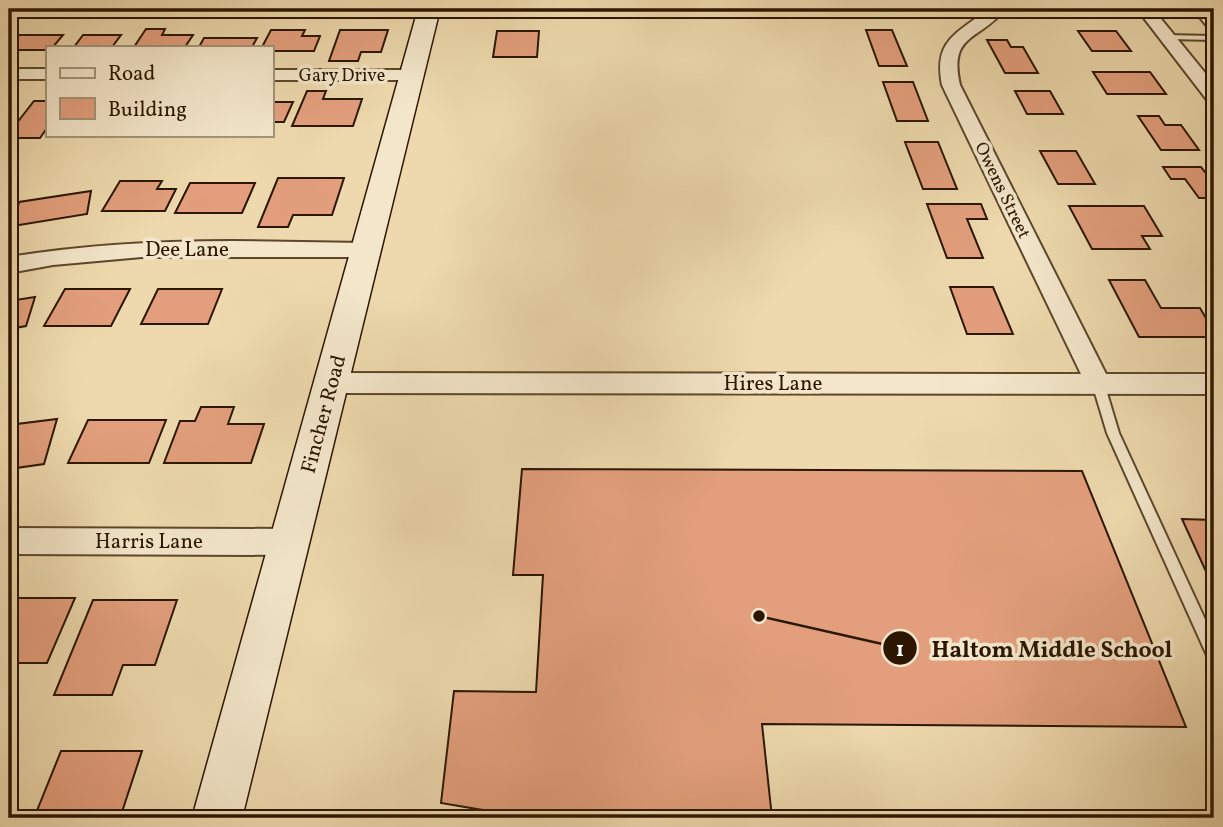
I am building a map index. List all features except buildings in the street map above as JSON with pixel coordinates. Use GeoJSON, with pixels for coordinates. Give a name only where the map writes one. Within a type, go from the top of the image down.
{"type":"FeatureCollection","features":[{"type":"Feature","properties":{"kind":"street","name":"Fincher Road"},"geometry":{"type":"LineString","coordinates":[[217,818],[429,9]]}},
{"type":"Feature","properties":{"kind":"street","name":"Owens Street"},"geometry":{"type":"LineString","coordinates":[[997,9],[969,30],[953,48],[947,63],[951,85],[1098,383]]}},
{"type":"Feature","properties":{"kind":"street"},"geometry":{"type":"LineString","coordinates":[[1145,9],[1207,78],[1214,96]]}},
{"type":"Feature","properties":{"kind":"street"},"geometry":{"type":"LineString","coordinates":[[9,74],[46,74]]}},
{"type":"Feature","properties":{"kind":"street","name":"Gary Drive"},"geometry":{"type":"LineString","coordinates":[[273,75],[412,75]]}},
{"type":"Feature","properties":{"kind":"street","name":"Dee Lane"},"geometry":{"type":"LineString","coordinates":[[9,265],[93,251],[162,248],[366,250]]}},
{"type":"Feature","properties":{"kind":"street","name":"Hires Lane"},"geometry":{"type":"LineString","coordinates":[[331,383],[1214,383]]}},
{"type":"Feature","properties":{"kind":"street","name":"Harris Lane"},"geometry":{"type":"LineString","coordinates":[[9,541],[289,542]]}},
{"type":"Feature","properties":{"kind":"lane"},"geometry":{"type":"LineString","coordinates":[[1198,9],[1214,29]]}},
{"type":"Feature","properties":{"kind":"lane"},"geometry":{"type":"LineString","coordinates":[[1168,37],[1214,38]]}},
{"type":"Feature","properties":{"kind":"lane"},"geometry":{"type":"LineString","coordinates":[[1098,383],[1113,433],[1214,654]]}},
{"type":"Feature","properties":{"kind":"place","name":"Haltom Middle School"},"geometry":{"type":"Point","coordinates":[759,616]}}]}
